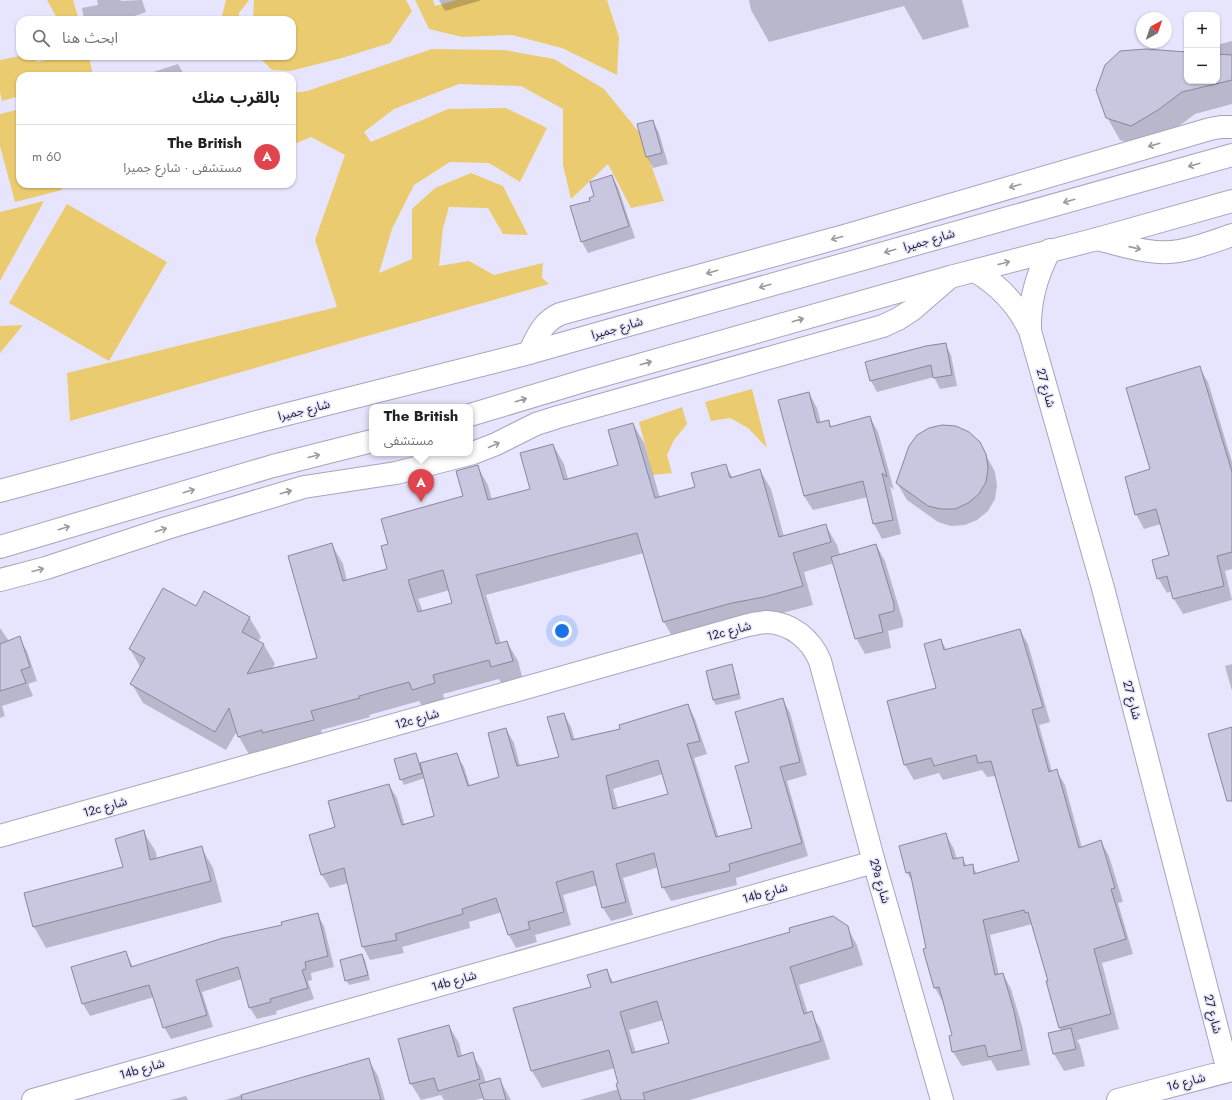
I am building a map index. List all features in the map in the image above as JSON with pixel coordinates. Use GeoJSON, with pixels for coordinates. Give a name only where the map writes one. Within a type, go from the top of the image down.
{"type":"FeatureCollection","features":[{"type":"Feature","properties":{"kind":"street"},"geometry":{"type":"LineString","coordinates":[[529,353],[543,326],[552,318],[560,314],[844,236],[1210,129],[1232,127]]}},
{"type":"Feature","properties":{"kind":"street","name":"شارع جميرا"},"geometry":{"type":"LineString","coordinates":[[0,491],[260,421],[529,353],[1232,155]]}},
{"type":"Feature","properties":{"kind":"street"},"geometry":{"type":"LineString","coordinates":[[473,414],[590,379],[950,277],[1097,239],[1232,201]]}},
{"type":"Feature","properties":{"kind":"street"},"geometry":{"type":"LineString","coordinates":[[1097,239],[1151,251],[1165,252],[1180,251],[1232,236]]}},
{"type":"Feature","properties":{"kind":"street","name":"شارع 27"},"geometry":{"type":"LineString","coordinates":[[1030,331],[1031,304],[1035,286],[1041,267],[1050,250]]}},
{"type":"Feature","properties":{"kind":"street","name":"شارع 27"},"geometry":{"type":"LineString","coordinates":[[975,270],[1006,294],[1018,308],[1030,331],[1103,588],[1230,1071]]}},
{"type":"Feature","properties":{"kind":"street"},"geometry":{"type":"LineString","coordinates":[[473,453],[496,444],[536,424],[558,417],[883,326],[912,310],[950,277]]}},
{"type":"Feature","properties":{"kind":"street"},"geometry":{"type":"LineString","coordinates":[[0,547],[273,466],[369,442]]}},
{"type":"Feature","properties":{"kind":"street"},"geometry":{"type":"LineString","coordinates":[[0,580],[46,568],[167,528],[304,486],[396,473],[461,456]]}},
{"type":"Feature","properties":{"kind":"street","name":"12c شارع"},"geometry":{"type":"LineString","coordinates":[[0,836],[748,625],[766,622],[784,625],[800,633],[809,642],[820,661]]}},
{"type":"Feature","properties":{"kind":"street","name":"29a شارع"},"geometry":{"type":"LineString","coordinates":[[820,661],[874,862],[942,1100]]}},
{"type":"Feature","properties":{"kind":"street","name":"14b شارع"},"geometry":{"type":"LineString","coordinates":[[33,1100],[874,862]]}},
{"type":"Feature","properties":{"kind":"street","name":"شارع 16"},"geometry":{"type":"LineString","coordinates":[[1118,1100],[1230,1071]]}},
{"type":"Feature","properties":{"kind":"shaded area"},"geometry":{"type":"Polygon","coordinates":[[[47,0],[73,0],[78,16],[56,16],[47,0]]]}},
{"type":"Feature","properties":{"kind":"shaded area"},"geometry":{"type":"Polygon","coordinates":[[[226,0],[249,0],[239,13],[239,16],[222,16],[226,0]]]}},
{"type":"Feature","properties":{"kind":"shaded area"},"geometry":{"type":"Polygon","coordinates":[[[254,0],[406,0],[412,11],[390,43],[342,58],[290,71],[272,70],[262,60],[296,60],[296,16],[253,16],[254,0]]]}},
{"type":"Feature","properties":{"kind":"shaded area"},"geometry":{"type":"Polygon","coordinates":[[[415,0],[433,0],[435,6],[457,0],[607,0],[619,37],[617,75],[562,48],[512,35],[462,37],[429,29],[415,0]]]}},
{"type":"Feature","properties":{"kind":"shaded area"},"geometry":{"type":"Polygon","coordinates":[[[432,49],[504,50],[554,59],[604,89],[639,132],[664,201],[631,208],[608,164],[571,199],[563,165],[563,109],[521,86],[459,84],[394,109],[364,132],[371,142],[448,109],[506,108],[547,128],[520,182],[489,163],[450,162],[414,185],[392,229],[379,273],[412,259],[412,209],[435,188],[471,173],[503,186],[528,235],[503,234],[488,208],[449,207],[443,228],[439,266],[469,261],[494,275],[543,263],[542,278],[549,284],[70,421],[67,373],[337,307],[315,240],[345,155],[311,137],[296,143],[296,92],[307,91],[432,49]]]}},
{"type":"Feature","properties":{"kind":"shaded area"},"geometry":{"type":"Polygon","coordinates":[[[16,57],[16,60],[35,60],[38,62],[45,60],[90,60],[92,72],[16,72],[16,97],[2,101],[0,92],[0,60],[16,57]]]}},
{"type":"Feature","properties":{"kind":"shaded area"},"geometry":{"type":"Polygon","coordinates":[[[16,110],[16,188],[62,188],[62,190],[15,202],[0,146],[0,114],[16,110]]]}},
{"type":"Feature","properties":{"kind":"shaded area"},"geometry":{"type":"Polygon","coordinates":[[[44,201],[0,281],[0,212],[44,201]]]}},
{"type":"Feature","properties":{"kind":"shaded area"},"geometry":{"type":"Polygon","coordinates":[[[67,204],[167,262],[109,361],[9,303],[67,204]]]}},
{"type":"Feature","properties":{"kind":"shaded area"},"geometry":{"type":"Polygon","coordinates":[[[23,325],[0,353],[0,326],[23,325]]]}},
{"type":"Feature","properties":{"kind":"shaded area"},"geometry":{"type":"Polygon","coordinates":[[[752,389],[767,448],[748,428],[730,418],[711,421],[705,402],[752,389]]]}},
{"type":"Feature","properties":{"kind":"shaded area"},"geometry":{"type":"Polygon","coordinates":[[[682,407],[687,424],[674,440],[667,455],[672,473],[653,475],[639,422],[682,407]]]}},
{"type":"Feature","properties":{"kind":"building"},"geometry":{"type":"Polygon","coordinates":[[[1146,49],[1184,52],[1184,84],[1215,84],[1182,92],[1158,110],[1131,126],[1106,118],[1096,90],[1105,65],[1120,51],[1146,49]]]}},
{"type":"Feature","properties":{"kind":"building"},"geometry":{"type":"Polygon","coordinates":[[[1220,54],[1232,55],[1232,80],[1220,83],[1220,54]]]}},
{"type":"Feature","properties":{"kind":"building"},"geometry":{"type":"Polygon","coordinates":[[[653,120],[662,153],[646,157],[637,124],[653,120]]]}},
{"type":"Feature","properties":{"kind":"building"},"geometry":{"type":"Polygon","coordinates":[[[612,175],[629,226],[581,242],[570,206],[590,201],[589,198],[594,196],[590,182],[612,175]]]}},
{"type":"Feature","properties":{"kind":"building"},"geometry":{"type":"Polygon","coordinates":[[[946,343],[952,375],[933,378],[931,365],[870,381],[865,362],[926,346],[946,343]]]}},
{"type":"Feature","properties":{"kind":"building"},"geometry":{"type":"Polygon","coordinates":[[[1200,366],[1232,472],[1232,552],[1217,556],[1224,586],[1173,599],[1167,576],[1157,579],[1152,560],[1169,555],[1156,509],[1135,515],[1125,477],[1150,469],[1126,388],[1200,366]]]}},
{"type":"Feature","properties":{"kind":"building"},"geometry":{"type":"Polygon","coordinates":[[[809,392],[817,423],[829,420],[830,427],[870,416],[887,477],[882,473],[893,520],[873,524],[863,481],[804,496],[778,400],[809,392]]]}},
{"type":"Feature","properties":{"kind":"building"},"geometry":{"type":"Polygon","coordinates":[[[633,423],[655,498],[695,487],[691,473],[726,464],[730,478],[760,469],[779,537],[826,524],[831,542],[793,553],[803,586],[764,597],[732,603],[663,622],[637,533],[476,575],[496,644],[507,641],[513,661],[491,667],[489,660],[433,675],[435,683],[412,690],[409,682],[359,696],[360,698],[311,711],[314,720],[262,733],[262,730],[238,737],[229,708],[215,732],[130,684],[145,658],[129,649],[163,588],[196,606],[204,591],[250,617],[242,632],[264,644],[247,674],[317,658],[288,556],[332,543],[343,581],[387,569],[381,546],[388,544],[381,519],[463,496],[456,471],[478,465],[488,500],[530,489],[520,453],[553,444],[564,480],[618,465],[608,430],[633,423]],[[443,570],[408,580],[418,612],[452,603],[443,570]]]}},
{"type":"Feature","properties":{"kind":"building"},"geometry":{"type":"Polygon","coordinates":[[[942,425],[956,426],[969,432],[980,442],[986,454],[988,468],[986,482],[979,494],[968,503],[955,509],[941,509],[928,506],[896,483],[909,446],[917,435],[929,428],[942,425]]]}},
{"type":"Feature","properties":{"kind":"building"},"geometry":{"type":"Polygon","coordinates":[[[876,544],[894,604],[894,611],[879,615],[883,632],[855,639],[831,557],[876,544]]]}},
{"type":"Feature","properties":{"kind":"building"},"geometry":{"type":"Polygon","coordinates":[[[1020,629],[1043,707],[1032,710],[1049,772],[1057,769],[1079,848],[1101,840],[1115,888],[1111,889],[1126,939],[1094,949],[1111,1014],[1059,1028],[1046,981],[1048,981],[1028,912],[1025,913],[1024,910],[983,920],[995,975],[1003,973],[1014,1011],[1022,1050],[988,1057],[985,1045],[952,1052],[949,1036],[952,1035],[939,987],[934,988],[926,960],[923,949],[926,948],[910,872],[906,873],[899,846],[946,833],[953,859],[963,857],[964,866],[973,864],[974,874],[1019,861],[991,761],[978,763],[976,755],[934,766],[931,758],[904,765],[887,701],[936,688],[924,644],[941,639],[944,650],[1020,629]]]}},
{"type":"Feature","properties":{"kind":"building"},"geometry":{"type":"Polygon","coordinates":[[[20,636],[30,667],[21,670],[26,683],[0,691],[0,644],[20,636]]]}},
{"type":"Feature","properties":{"kind":"building"},"geometry":{"type":"Polygon","coordinates":[[[732,664],[739,694],[713,700],[706,671],[732,664]]]}},
{"type":"Feature","properties":{"kind":"building"},"geometry":{"type":"Polygon","coordinates":[[[783,698],[800,762],[780,767],[802,843],[729,864],[730,871],[662,888],[654,853],[616,864],[626,902],[602,908],[593,871],[556,882],[564,912],[528,922],[530,929],[508,935],[496,898],[462,909],[463,914],[395,934],[397,940],[362,947],[344,868],[321,875],[309,835],[335,827],[328,801],[389,784],[402,825],[434,816],[420,763],[457,753],[468,786],[499,777],[488,733],[506,728],[517,766],[559,757],[547,717],[564,713],[572,740],[620,729],[619,725],[688,704],[700,741],[687,744],[716,837],[752,828],[735,766],[749,762],[735,712],[783,698]],[[658,760],[606,776],[613,809],[668,794],[658,760]]]}},
{"type":"Feature","properties":{"kind":"building"},"geometry":{"type":"Polygon","coordinates":[[[1232,727],[1232,801],[1227,801],[1208,734],[1232,727]]]}},
{"type":"Feature","properties":{"kind":"building"},"geometry":{"type":"Polygon","coordinates":[[[416,753],[422,773],[400,780],[394,759],[416,753]]]}},
{"type":"Feature","properties":{"kind":"building"},"geometry":{"type":"Polygon","coordinates":[[[144,830],[150,860],[202,846],[211,881],[33,927],[24,893],[123,867],[115,839],[144,830]]]}},
{"type":"Feature","properties":{"kind":"building"},"geometry":{"type":"Polygon","coordinates":[[[318,913],[328,956],[305,962],[306,969],[302,970],[308,988],[270,999],[271,1002],[249,1008],[238,967],[196,980],[207,1015],[163,1028],[149,985],[82,1004],[71,967],[126,951],[131,967],[223,938],[282,925],[281,922],[318,913]]]}},
{"type":"Feature","properties":{"kind":"building"},"geometry":{"type":"Polygon","coordinates":[[[833,916],[848,926],[853,947],[790,967],[804,1014],[812,1011],[821,1041],[643,1093],[645,1100],[621,1100],[609,1050],[531,1071],[513,1008],[591,987],[587,975],[607,969],[611,983],[790,932],[789,928],[833,916]],[[657,1001],[620,1012],[632,1053],[669,1043],[657,1001]]]}},
{"type":"Feature","properties":{"kind":"building"},"geometry":{"type":"Polygon","coordinates":[[[362,954],[368,975],[345,981],[340,960],[362,954]]]}},
{"type":"Feature","properties":{"kind":"building"},"geometry":{"type":"Polygon","coordinates":[[[449,1025],[458,1057],[473,1052],[480,1079],[438,1091],[434,1078],[410,1084],[398,1039],[449,1025]]]}},
{"type":"Feature","properties":{"kind":"building"},"geometry":{"type":"Polygon","coordinates":[[[1071,1028],[1076,1049],[1053,1054],[1048,1033],[1071,1028]]]}},
{"type":"Feature","properties":{"kind":"building"},"geometry":{"type":"Polygon","coordinates":[[[369,1058],[381,1100],[242,1100],[241,1095],[369,1058]]]}},
{"type":"Feature","properties":{"kind":"building"},"geometry":{"type":"Polygon","coordinates":[[[500,1078],[506,1100],[484,1100],[479,1084],[500,1078]]]}},
{"type":"Feature","properties":{"kind":"place","name":"The British"},"geometry":{"type":"Point","coordinates":[421,502]}}]}
